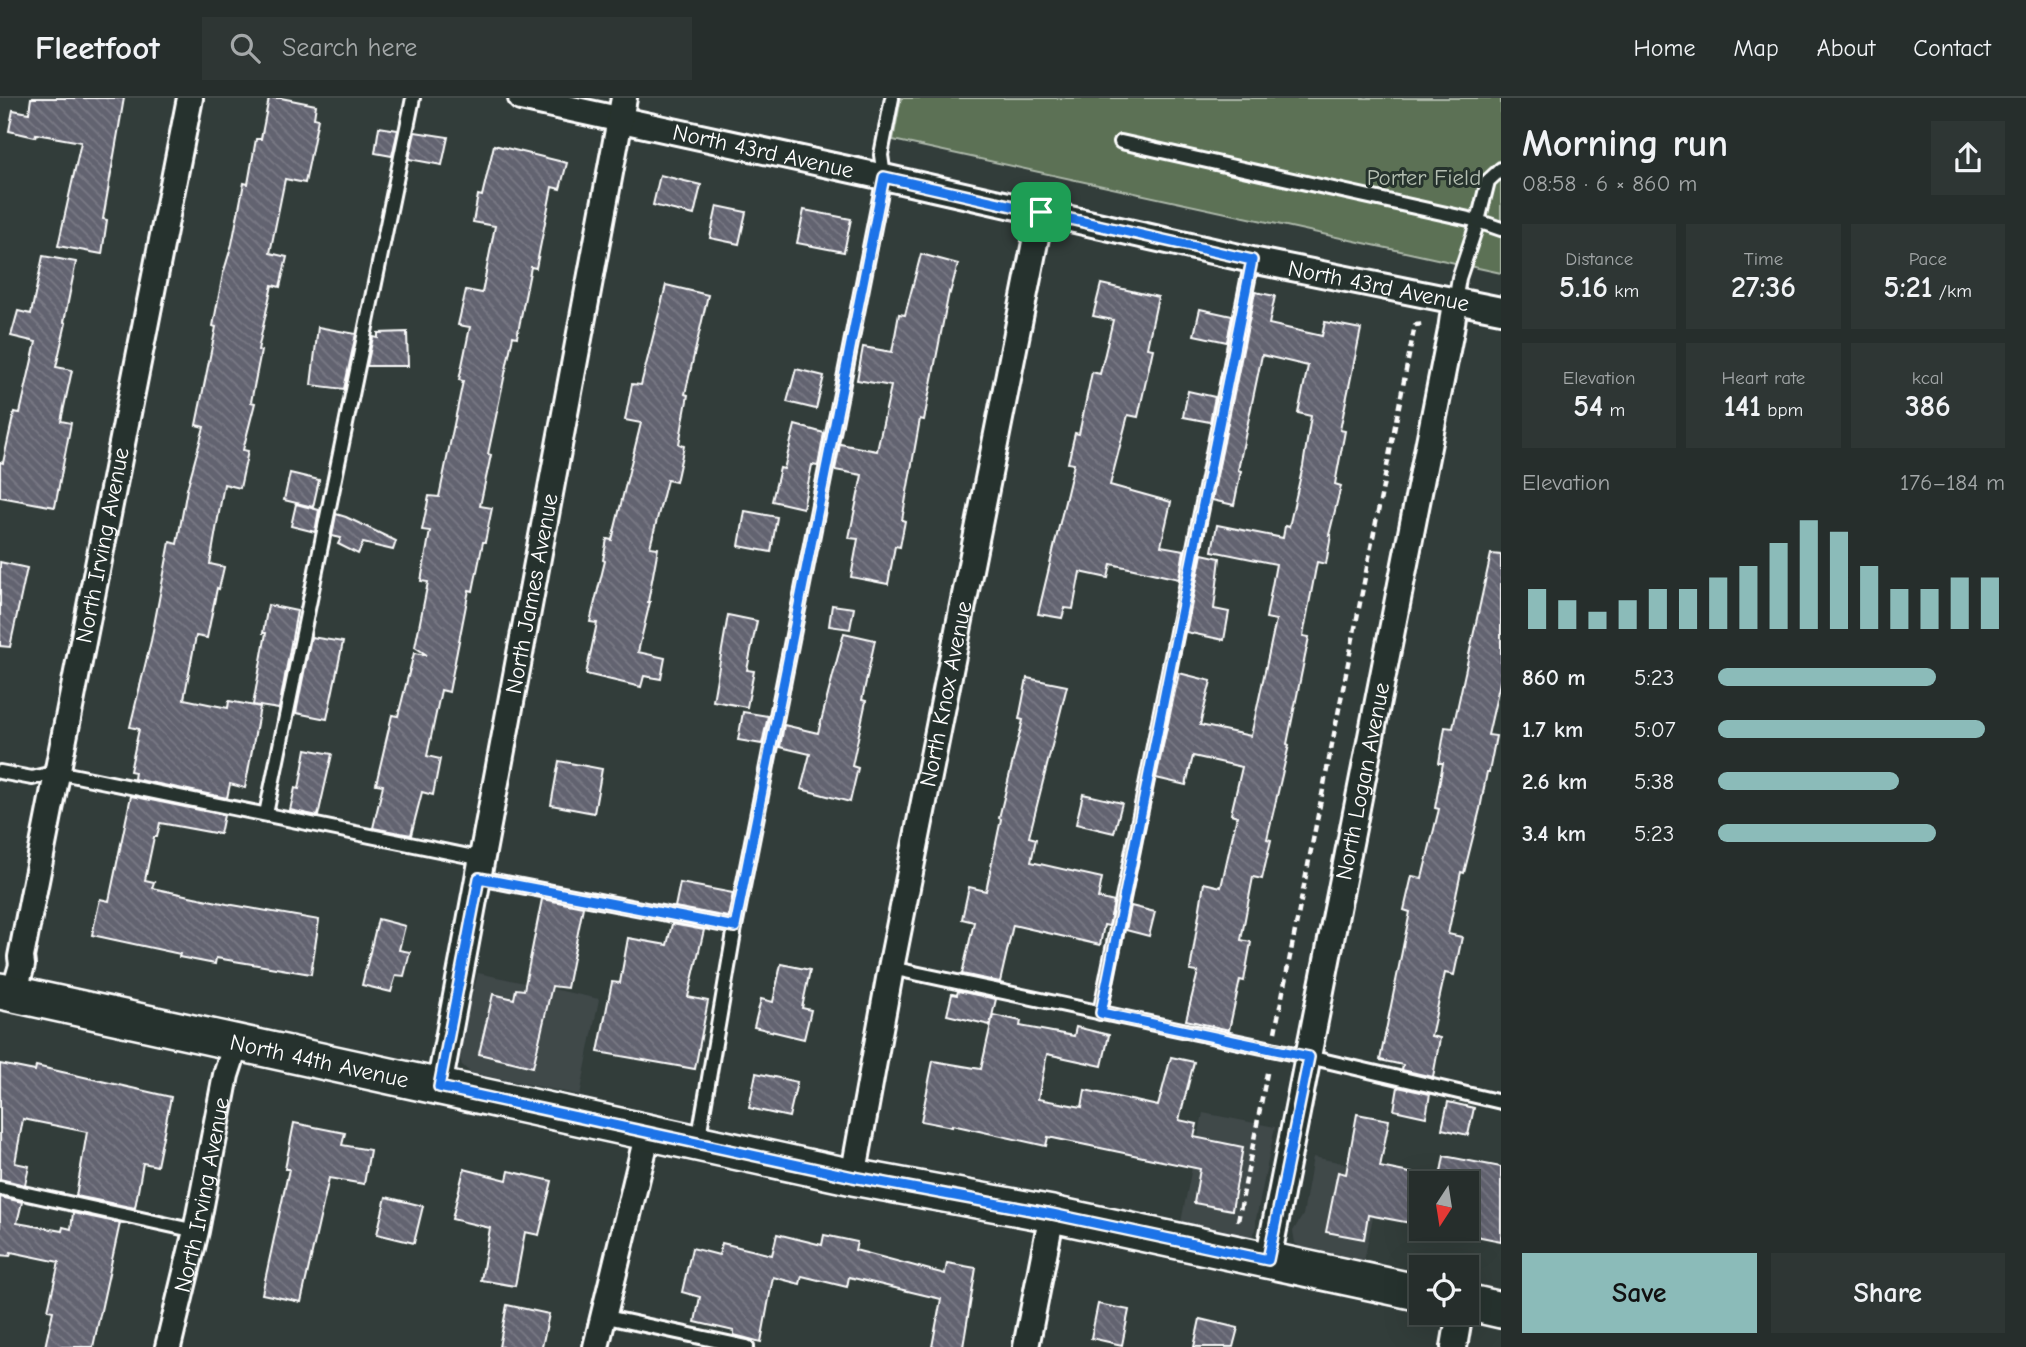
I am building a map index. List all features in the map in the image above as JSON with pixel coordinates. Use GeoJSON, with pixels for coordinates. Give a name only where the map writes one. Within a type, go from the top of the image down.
{"type":"FeatureCollection","features":[{"type":"Feature","properties":{"kind":"street","name":"North Irving Avenue"},"geometry":{"type":"LineString","coordinates":[[7,992],[22,965],[21,957],[190,98]]}},
{"type":"Feature","properties":{"kind":"street","name":"North 43rd Avenue"},"geometry":{"type":"LineString","coordinates":[[521,98],[622,109],[884,177],[1252,260],[1501,310]]}},
{"type":"Feature","properties":{"kind":"street","name":"North James Avenue"},"geometry":{"type":"LineString","coordinates":[[439,1087],[622,109]]}},
{"type":"Feature","properties":{"kind":"street","name":"North Knox Avenue"},"geometry":{"type":"LineString","coordinates":[[853,1177],[891,968],[1041,212]]}},
{"type":"Feature","properties":{"kind":"street","name":"North Logan Avenue"},"geometry":{"type":"LineString","coordinates":[[1268,1260],[1455,302]]}},
{"type":"Feature","properties":{"kind":"street","name":"North 44th Avenue"},"geometry":{"type":"LineString","coordinates":[[7,992],[853,1177],[1052,1214],[1409,1290]]}},
{"type":"Feature","properties":{"kind":"street","name":"North Irving Avenue"},"geometry":{"type":"LineString","coordinates":[[168,1347],[196,1231],[226,1074],[236,1044]]}},
{"type":"Feature","properties":{"kind":"street"},"geometry":{"type":"LineString","coordinates":[[596,1347],[648,1132]]}},
{"type":"Feature","properties":{"kind":"street"},"geometry":{"type":"LineString","coordinates":[[1026,1347],[1052,1214]]}},
{"type":"Feature","properties":{"kind":"street"},"geometry":{"type":"LineString","coordinates":[[1479,1305],[1501,1310]]}},
{"type":"Feature","properties":{"kind":"street"},"geometry":{"type":"LineString","coordinates":[[1454,1347],[1458,1325]]}},
{"type":"Feature","properties":{"kind":"lane"},"geometry":{"type":"LineString","coordinates":[[266,814],[413,98]]}},
{"type":"Feature","properties":{"kind":"lane"},"geometry":{"type":"LineString","coordinates":[[698,1143],[735,927],[884,177],[881,155],[892,98]]}},
{"type":"Feature","properties":{"kind":"lane"},"geometry":{"type":"LineString","coordinates":[[1121,142],[1478,221],[1501,229]]}},
{"type":"Feature","properties":{"kind":"lane"},"geometry":{"type":"LineString","coordinates":[[1455,302],[1489,181],[1501,169]]}},
{"type":"Feature","properties":{"kind":"lane"},"geometry":{"type":"LineString","coordinates":[[1101,1013],[1252,260]]}},
{"type":"Feature","properties":{"kind":"lane"},"geometry":{"type":"LineString","coordinates":[[0,772],[32,778],[57,772],[266,814],[481,869],[735,927]]}},
{"type":"Feature","properties":{"kind":"lane"},"geometry":{"type":"LineString","coordinates":[[891,968],[1309,1057],[1501,1102]]}},
{"type":"Feature","properties":{"kind":"lane"},"geometry":{"type":"LineString","coordinates":[[0,1188],[196,1231]]}},
{"type":"Feature","properties":{"kind":"lane"},"geometry":{"type":"LineString","coordinates":[[602,1316],[747,1347]]}},
{"type":"Feature","properties":{"kind":"path"},"geometry":{"type":"LineString","coordinates":[[1238,1221],[1415,325],[1425,324]]}},
{"type":"Feature","properties":{"kind":"shaded area"},"geometry":{"type":"Polygon","coordinates":[[[478,973],[599,999],[580,1095],[471,1073],[462,1065],[458,1049],[478,973]]]}},
{"type":"Feature","properties":{"kind":"shaded area"},"geometry":{"type":"Polygon","coordinates":[[[1203,1113],[1275,1127],[1256,1230],[1248,1242],[1181,1222],[1203,1113]]]}},
{"type":"Feature","properties":{"kind":"shaded area"},"geometry":{"type":"Polygon","coordinates":[[[1313,1157],[1382,1171],[1364,1261],[1304,1250],[1295,1243],[1293,1231],[1303,1215],[1313,1157]]]}},
{"type":"Feature","properties":{"kind":"green space","name":"Porter Field"},"geometry":{"type":"Polygon","coordinates":[[[901,98],[1501,98],[1501,273],[893,140],[901,98]]]}},
{"type":"Feature","properties":{"kind":"building"},"geometry":{"type":"Polygon","coordinates":[[[31,98],[124,98],[103,219],[107,220],[102,254],[58,246],[81,142],[9,131],[13,110],[29,113],[31,98]]]}},
{"type":"Feature","properties":{"kind":"building"},"geometry":{"type":"Polygon","coordinates":[[[269,98],[316,105],[314,118],[318,119],[305,183],[285,179],[270,253],[287,257],[280,287],[272,285],[258,350],[261,351],[251,402],[255,403],[243,450],[248,451],[240,488],[224,484],[210,564],[224,567],[207,638],[196,636],[184,699],[228,708],[229,701],[260,707],[245,788],[230,784],[227,798],[134,779],[135,772],[130,771],[139,729],[130,727],[151,641],[170,542],[177,544],[187,489],[204,427],[196,425],[216,327],[213,326],[223,274],[244,183],[248,184],[256,139],[261,139],[269,98]]]}},
{"type":"Feature","properties":{"kind":"building"},"geometry":{"type":"Polygon","coordinates":[[[379,127],[398,130],[392,156],[375,153],[379,127]]]}},
{"type":"Feature","properties":{"kind":"building"},"geometry":{"type":"Polygon","coordinates":[[[415,132],[448,137],[442,165],[409,159],[415,132]]]}},
{"type":"Feature","properties":{"kind":"building"},"geometry":{"type":"Polygon","coordinates":[[[494,145],[567,163],[560,189],[552,187],[536,268],[531,267],[517,337],[513,336],[480,506],[492,508],[473,591],[469,590],[449,692],[441,690],[427,756],[440,759],[433,795],[422,792],[411,835],[373,828],[383,785],[376,784],[392,715],[398,716],[414,653],[427,655],[415,647],[428,582],[421,581],[430,531],[422,530],[429,496],[439,497],[463,381],[459,380],[470,327],[458,325],[466,290],[482,293],[495,226],[473,222],[478,195],[482,196],[494,145]]]}},
{"type":"Feature","properties":{"kind":"building"},"geometry":{"type":"Polygon","coordinates":[[[660,175],[701,185],[694,215],[653,205],[660,175]]]}},
{"type":"Feature","properties":{"kind":"building"},"geometry":{"type":"Polygon","coordinates":[[[717,206],[746,212],[739,244],[710,238],[717,206]]]}},
{"type":"Feature","properties":{"kind":"building"},"geometry":{"type":"Polygon","coordinates":[[[804,210],[851,219],[844,252],[797,243],[804,210]]]}},
{"type":"Feature","properties":{"kind":"building"},"geometry":{"type":"Polygon","coordinates":[[[921,254],[958,264],[949,292],[924,420],[920,419],[902,520],[905,521],[900,547],[895,546],[888,584],[851,577],[858,539],[849,538],[862,475],[835,470],[840,444],[877,451],[891,386],[857,380],[863,347],[892,352],[899,314],[905,315],[921,254]]]}},
{"type":"Feature","properties":{"kind":"building"},"geometry":{"type":"Polygon","coordinates":[[[43,256],[76,262],[56,367],[72,370],[61,421],[71,423],[55,507],[0,497],[0,462],[3,463],[14,412],[20,413],[36,342],[11,336],[18,311],[31,314],[43,256]]]}},
{"type":"Feature","properties":{"kind":"building"},"geometry":{"type":"Polygon","coordinates":[[[1101,284],[1158,297],[1147,348],[1153,349],[1138,417],[1128,415],[1110,485],[1171,502],[1161,546],[1184,550],[1179,579],[1111,564],[1108,578],[1080,572],[1073,609],[1065,608],[1062,618],[1038,614],[1074,464],[1068,463],[1075,433],[1079,434],[1092,372],[1100,374],[1113,320],[1093,316],[1101,284]]]}},
{"type":"Feature","properties":{"kind":"building"},"geometry":{"type":"Polygon","coordinates":[[[666,285],[708,295],[685,394],[688,395],[679,444],[684,446],[676,482],[667,480],[650,547],[658,548],[650,602],[638,652],[665,658],[661,679],[644,676],[641,687],[586,674],[597,623],[590,622],[605,561],[607,539],[612,540],[641,423],[625,420],[632,384],[641,385],[666,285]]]}},
{"type":"Feature","properties":{"kind":"building"},"geometry":{"type":"Polygon","coordinates":[[[1255,292],[1275,296],[1269,324],[1322,336],[1325,322],[1361,329],[1340,430],[1345,431],[1335,484],[1341,486],[1329,535],[1326,564],[1317,562],[1303,636],[1309,637],[1287,744],[1289,745],[1267,839],[1271,840],[1262,879],[1253,877],[1241,940],[1251,942],[1244,981],[1240,980],[1229,1030],[1186,1020],[1198,972],[1190,971],[1204,883],[1221,887],[1237,816],[1231,814],[1242,767],[1193,756],[1186,785],[1156,778],[1179,673],[1211,681],[1200,725],[1251,736],[1276,620],[1266,618],[1276,564],[1212,551],[1217,525],[1283,538],[1285,526],[1289,527],[1303,466],[1311,416],[1298,413],[1308,366],[1262,355],[1238,470],[1241,471],[1234,505],[1212,500],[1255,292]]]}},
{"type":"Feature","properties":{"kind":"building"},"geometry":{"type":"Polygon","coordinates":[[[1200,309],[1232,316],[1227,342],[1194,335],[1200,309]]]}},
{"type":"Feature","properties":{"kind":"building"},"geometry":{"type":"Polygon","coordinates":[[[318,327],[356,334],[344,389],[311,385],[318,327]]]}},
{"type":"Feature","properties":{"kind":"building"},"geometry":{"type":"Polygon","coordinates":[[[407,332],[408,366],[367,366],[373,337],[378,338],[378,333],[407,332]]]}},
{"type":"Feature","properties":{"kind":"building"},"geometry":{"type":"Polygon","coordinates":[[[796,369],[824,376],[816,409],[787,402],[796,369]]]}},
{"type":"Feature","properties":{"kind":"building"},"geometry":{"type":"Polygon","coordinates":[[[1188,391],[1215,397],[1210,422],[1183,417],[1188,391]]]}},
{"type":"Feature","properties":{"kind":"building"},"geometry":{"type":"Polygon","coordinates":[[[795,425],[824,433],[818,466],[812,465],[803,508],[772,501],[780,468],[784,469],[795,425]]]}},
{"type":"Feature","properties":{"kind":"building"},"geometry":{"type":"Polygon","coordinates":[[[290,473],[319,480],[313,507],[284,500],[290,473]]]}},
{"type":"Feature","properties":{"kind":"building"},"geometry":{"type":"Polygon","coordinates":[[[296,504],[319,510],[315,532],[291,526],[296,504]]]}},
{"type":"Feature","properties":{"kind":"building"},"geometry":{"type":"Polygon","coordinates":[[[745,511],[777,517],[771,552],[739,546],[745,511]]]}},
{"type":"Feature","properties":{"kind":"building"},"geometry":{"type":"Polygon","coordinates":[[[336,514],[396,541],[393,550],[363,543],[358,554],[338,544],[341,538],[332,536],[336,514]]]}},
{"type":"Feature","properties":{"kind":"building"},"geometry":{"type":"Polygon","coordinates":[[[1202,554],[1220,558],[1214,609],[1229,612],[1224,640],[1186,632],[1202,554]]]}},
{"type":"Feature","properties":{"kind":"building"},"geometry":{"type":"Polygon","coordinates":[[[1491,554],[1501,555],[1501,678],[1488,735],[1496,736],[1448,934],[1462,937],[1454,975],[1445,973],[1431,1036],[1440,1038],[1433,1077],[1402,1070],[1403,1065],[1380,1060],[1410,912],[1404,910],[1412,876],[1422,878],[1439,809],[1435,808],[1443,763],[1439,763],[1445,727],[1453,728],[1491,554]]]}},
{"type":"Feature","properties":{"kind":"building"},"geometry":{"type":"Polygon","coordinates":[[[0,562],[27,568],[10,647],[0,646],[0,562]]]}},
{"type":"Feature","properties":{"kind":"building"},"geometry":{"type":"Polygon","coordinates":[[[268,605],[297,611],[279,709],[253,705],[266,633],[263,633],[268,605]]]}},
{"type":"Feature","properties":{"kind":"building"},"geometry":{"type":"Polygon","coordinates":[[[832,605],[854,608],[850,629],[829,626],[832,605]]]}},
{"type":"Feature","properties":{"kind":"building"},"geometry":{"type":"Polygon","coordinates":[[[728,615],[757,621],[747,670],[754,671],[747,707],[713,701],[728,615]]]}},
{"type":"Feature","properties":{"kind":"building"},"geometry":{"type":"Polygon","coordinates":[[[844,633],[875,640],[862,700],[866,701],[852,766],[858,768],[850,802],[801,789],[810,754],[780,747],[784,725],[818,733],[844,633]]]}},
{"type":"Feature","properties":{"kind":"building"},"geometry":{"type":"Polygon","coordinates":[[[311,637],[343,642],[327,719],[296,713],[311,637]]]}},
{"type":"Feature","properties":{"kind":"building"},"geometry":{"type":"Polygon","coordinates":[[[1027,678],[1067,686],[1029,837],[1036,839],[1031,862],[1102,878],[1098,898],[1114,902],[1109,926],[1104,925],[1100,945],[1013,925],[1000,982],[962,974],[974,922],[962,919],[969,887],[986,891],[1001,819],[999,818],[1023,720],[1019,719],[1027,678]]]}},
{"type":"Feature","properties":{"kind":"building"},"geometry":{"type":"Polygon","coordinates":[[[743,712],[768,716],[762,744],[738,740],[743,712]]]}},
{"type":"Feature","properties":{"kind":"building"},"geometry":{"type":"Polygon","coordinates":[[[306,749],[332,754],[318,816],[290,810],[295,788],[299,789],[306,749]]]}},
{"type":"Feature","properties":{"kind":"building"},"geometry":{"type":"Polygon","coordinates":[[[559,761],[602,769],[594,813],[551,805],[559,761]]]}},
{"type":"Feature","properties":{"kind":"building"},"geometry":{"type":"Polygon","coordinates":[[[1083,794],[1122,803],[1114,833],[1076,824],[1083,794]]]}},
{"type":"Feature","properties":{"kind":"building"},"geometry":{"type":"Polygon","coordinates":[[[131,796],[224,815],[220,834],[160,823],[157,837],[154,837],[145,880],[154,882],[152,888],[319,920],[311,974],[216,958],[215,964],[92,935],[100,899],[109,901],[131,796]]]}},
{"type":"Feature","properties":{"kind":"building"},"geometry":{"type":"Polygon","coordinates":[[[680,883],[733,893],[728,917],[675,907],[680,883]]]}},
{"type":"Feature","properties":{"kind":"building"},"geometry":{"type":"Polygon","coordinates":[[[542,899],[583,907],[567,988],[552,986],[533,1067],[479,1054],[493,994],[514,999],[516,989],[524,990],[542,899]]]}},
{"type":"Feature","properties":{"kind":"building"},"geometry":{"type":"Polygon","coordinates":[[[1131,906],[1155,912],[1149,936],[1126,930],[1131,906]]]}},
{"type":"Feature","properties":{"kind":"building"},"geometry":{"type":"Polygon","coordinates":[[[378,919],[405,926],[399,950],[410,952],[404,976],[396,975],[391,992],[362,985],[378,919]]]}},
{"type":"Feature","properties":{"kind":"building"},"geometry":{"type":"Polygon","coordinates":[[[672,924],[704,930],[688,997],[708,1001],[695,1069],[598,1052],[612,982],[620,983],[628,938],[667,945],[672,924]]]}},
{"type":"Feature","properties":{"kind":"building"},"geometry":{"type":"Polygon","coordinates":[[[781,964],[810,970],[802,1008],[811,1010],[804,1039],[754,1027],[761,999],[773,1002],[781,964]]]}},
{"type":"Feature","properties":{"kind":"building"},"geometry":{"type":"Polygon","coordinates":[[[958,991],[996,999],[990,1025],[947,1015],[952,994],[957,995],[958,991]]]}},
{"type":"Feature","properties":{"kind":"building"},"geometry":{"type":"Polygon","coordinates":[[[993,1015],[1021,1021],[1020,1026],[1074,1036],[1076,1027],[1109,1035],[1102,1066],[1047,1054],[1038,1099],[1082,1107],[1085,1090],[1158,1106],[1171,1057],[1194,1062],[1179,1120],[1197,1124],[1194,1137],[1243,1147],[1232,1210],[1194,1203],[1200,1169],[1048,1137],[1046,1146],[952,1125],[921,1121],[933,1061],[981,1069],[993,1015]]]}},
{"type":"Feature","properties":{"kind":"building"},"geometry":{"type":"Polygon","coordinates":[[[0,1064],[35,1071],[36,1066],[171,1097],[157,1166],[143,1163],[135,1208],[76,1196],[87,1132],[23,1119],[15,1163],[29,1166],[25,1185],[0,1179],[0,1064]]]}},
{"type":"Feature","properties":{"kind":"building"},"geometry":{"type":"Polygon","coordinates":[[[756,1073],[797,1082],[789,1117],[749,1108],[756,1073]]]}},
{"type":"Feature","properties":{"kind":"building"},"geometry":{"type":"Polygon","coordinates":[[[1398,1087],[1430,1094],[1426,1117],[1394,1110],[1398,1087]]]}},
{"type":"Feature","properties":{"kind":"building"},"geometry":{"type":"Polygon","coordinates":[[[1448,1102],[1474,1108],[1468,1135],[1442,1129],[1448,1102]]]}},
{"type":"Feature","properties":{"kind":"building"},"geometry":{"type":"Polygon","coordinates":[[[1357,1114],[1389,1120],[1380,1167],[1409,1173],[1409,1223],[1368,1215],[1364,1239],[1326,1232],[1338,1172],[1346,1174],[1357,1114]]]}},
{"type":"Feature","properties":{"kind":"building"},"geometry":{"type":"Polygon","coordinates":[[[294,1123],[345,1133],[342,1145],[370,1150],[364,1184],[329,1178],[301,1302],[262,1294],[289,1169],[285,1169],[294,1123]]]}},
{"type":"Feature","properties":{"kind":"building"},"geometry":{"type":"Polygon","coordinates":[[[1444,1156],[1501,1167],[1501,1241],[1479,1237],[1479,1171],[1441,1171],[1444,1156]]]}},
{"type":"Feature","properties":{"kind":"building"},"geometry":{"type":"Polygon","coordinates":[[[464,1169],[507,1180],[509,1171],[552,1181],[539,1235],[525,1232],[515,1286],[481,1280],[490,1228],[452,1219],[464,1169]]]}},
{"type":"Feature","properties":{"kind":"building"},"geometry":{"type":"Polygon","coordinates":[[[0,1197],[22,1202],[17,1223],[62,1231],[63,1227],[71,1229],[73,1213],[120,1223],[93,1347],[45,1347],[53,1311],[48,1310],[59,1262],[11,1252],[10,1256],[0,1255],[0,1197]]]}},
{"type":"Feature","properties":{"kind":"building"},"geometry":{"type":"Polygon","coordinates":[[[386,1197],[423,1206],[414,1243],[377,1234],[386,1197]]]}},
{"type":"Feature","properties":{"kind":"building"},"geometry":{"type":"Polygon","coordinates":[[[777,1234],[822,1245],[824,1235],[857,1242],[855,1250],[945,1274],[947,1263],[976,1268],[963,1347],[932,1347],[941,1299],[849,1277],[847,1287],[802,1276],[800,1284],[773,1277],[761,1342],[734,1335],[734,1331],[695,1322],[700,1297],[682,1292],[692,1248],[719,1255],[722,1243],[772,1255],[777,1234]]]}},
{"type":"Feature","properties":{"kind":"building"},"geometry":{"type":"Polygon","coordinates":[[[1098,1304],[1129,1310],[1122,1345],[1091,1338],[1098,1304]]]}},
{"type":"Feature","properties":{"kind":"building"},"geometry":{"type":"Polygon","coordinates":[[[507,1305],[549,1314],[542,1347],[499,1347],[507,1305]]]}},
{"type":"Feature","properties":{"kind":"building"},"geometry":{"type":"Polygon","coordinates":[[[1200,1319],[1238,1328],[1233,1347],[1194,1347],[1200,1319]]]}},
{"type":"Feature","properties":{"kind":"route"},"geometry":{"type":"LineString","coordinates":[[884,177],[1041,212],[1252,260],[1101,1013],[1309,1057],[1268,1260],[1052,1214],[853,1177],[439,1087],[479,878],[735,927],[884,177]]}}]}
